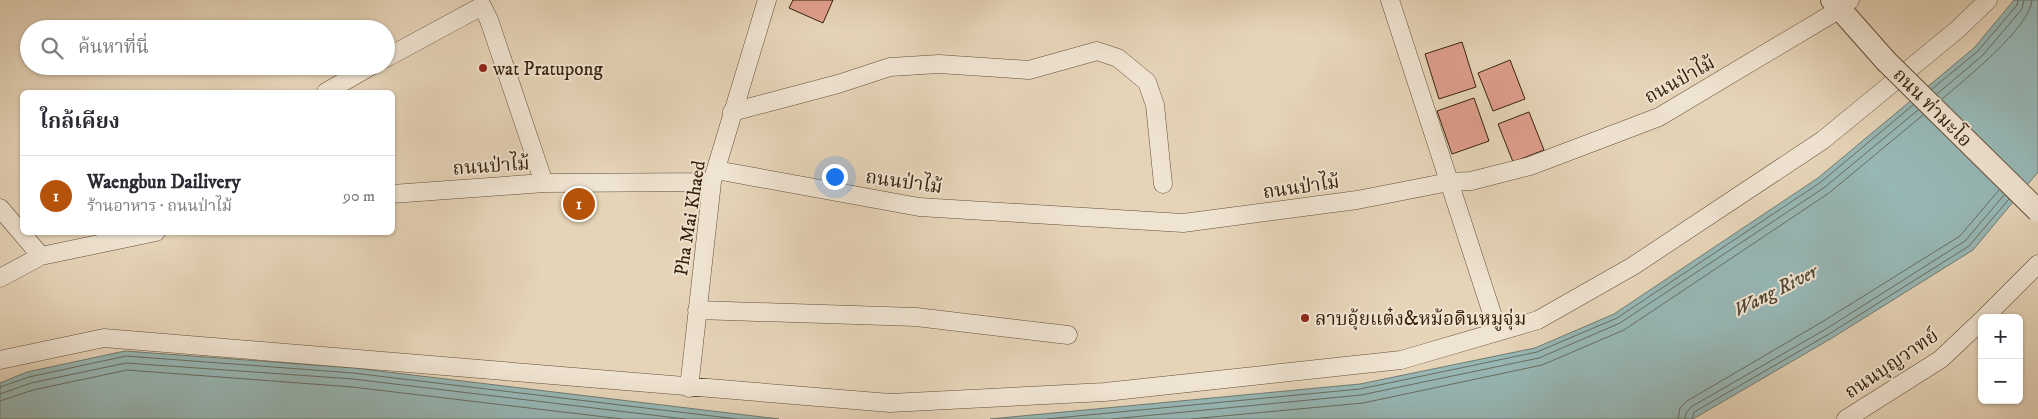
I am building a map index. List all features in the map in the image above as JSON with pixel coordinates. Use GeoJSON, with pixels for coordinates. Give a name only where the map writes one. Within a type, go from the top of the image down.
{"type":"FeatureCollection","features":[{"type":"Feature","properties":{"kind":"street","name":"Pha Mai Khaed"},"geometry":{"type":"LineString","coordinates":[[689,388],[714,176],[732,112],[768,0]]}},
{"type":"Feature","properties":{"kind":"street"},"geometry":{"type":"LineString","coordinates":[[1390,0],[1498,332]]}},
{"type":"Feature","properties":{"kind":"street"},"geometry":{"type":"LineString","coordinates":[[0,360],[104,338],[689,388],[890,403],[1105,392],[1401,360],[1538,320],[1633,266],[1823,140],[1958,29],[1988,0]]}},
{"type":"Feature","properties":{"kind":"street","name":"ถนนป่าไม้"},"geometry":{"type":"LineString","coordinates":[[395,194],[544,183],[714,176],[919,207],[1183,223],[1356,200],[1449,182],[1471,180],[1530,166],[1659,117],[1841,3]]}},
{"type":"Feature","properties":{"kind":"street","name":"ถนน ท่ามะโอ"},"geometry":{"type":"LineString","coordinates":[[1841,3],[1886,61],[2038,211]]}},
{"type":"Feature","properties":{"kind":"street"},"geometry":{"type":"LineString","coordinates":[[395,53],[482,6],[489,20],[544,183]]}},
{"type":"Feature","properties":{"kind":"street"},"geometry":{"type":"LineString","coordinates":[[732,112],[838,84],[890,67],[939,64],[1029,70],[1097,51],[1118,58],[1147,82],[1155,105],[1163,184]]}},
{"type":"Feature","properties":{"kind":"street"},"geometry":{"type":"LineString","coordinates":[[329,90],[355,75]]}},
{"type":"Feature","properties":{"kind":"street"},"geometry":{"type":"LineString","coordinates":[[0,208],[20,231]]}},
{"type":"Feature","properties":{"kind":"street"},"geometry":{"type":"LineString","coordinates":[[23,235],[41,256]]}},
{"type":"Feature","properties":{"kind":"street"},"geometry":{"type":"LineString","coordinates":[[0,278],[41,256],[142,235]]}},
{"type":"Feature","properties":{"kind":"street","name":"ถนนบุญวาทย์"},"geometry":{"type":"LineString","coordinates":[[1988,314],[2038,264]]}},
{"type":"Feature","properties":{"kind":"street"},"geometry":{"type":"LineString","coordinates":[[697,310],[916,318],[1068,335]]}},
{"type":"Feature","properties":{"kind":"street","name":"ถนนบุญวาทย์"},"geometry":{"type":"LineString","coordinates":[[1846,419],[1941,359],[1978,324]]}},
{"type":"Feature","properties":{"kind":"water","name":"Wang River"},"geometry":{"type":"Polygon","coordinates":[[[2014,0],[2038,0],[2038,172],[1973,250],[1832,338],[1693,419],[990,419],[1360,384],[1535,348],[1614,314],[1818,178],[1974,48],[2014,0]]]}},
{"type":"Feature","properties":{"kind":"water"},"geometry":{"type":"Polygon","coordinates":[[[125,351],[354,368],[779,419],[0,419],[0,383],[27,372],[125,351]]]}},
{"type":"Feature","properties":{"kind":"building"},"geometry":{"type":"Polygon","coordinates":[[[793,0],[833,0],[823,23],[789,8],[793,0]]]}},
{"type":"Feature","properties":{"kind":"building"},"geometry":{"type":"Polygon","coordinates":[[[1462,42],[1476,87],[1439,99],[1425,54],[1462,42]]]}},
{"type":"Feature","properties":{"kind":"building"},"geometry":{"type":"Polygon","coordinates":[[[1510,60],[1525,99],[1493,111],[1478,73],[1510,60]]]}},
{"type":"Feature","properties":{"kind":"building"},"geometry":{"type":"Polygon","coordinates":[[[1474,98],[1489,141],[1452,154],[1437,111],[1474,98]]]}},
{"type":"Feature","properties":{"kind":"building"},"geometry":{"type":"Polygon","coordinates":[[[1529,112],[1544,150],[1513,162],[1498,124],[1529,112]]]}},
{"type":"Feature","properties":{"kind":"place","name":"wat Pratupong"},"geometry":{"type":"Point","coordinates":[483,68]}},
{"type":"Feature","properties":{"kind":"place","name":"Waengbun Dailivery"},"geometry":{"type":"Point","coordinates":[579,204]}},
{"type":"Feature","properties":{"kind":"place","name":"ลาบอุ้ยแต๋ง&หม้อดินหมูจุ่ม"},"geometry":{"type":"Point","coordinates":[1305,318]}}]}
